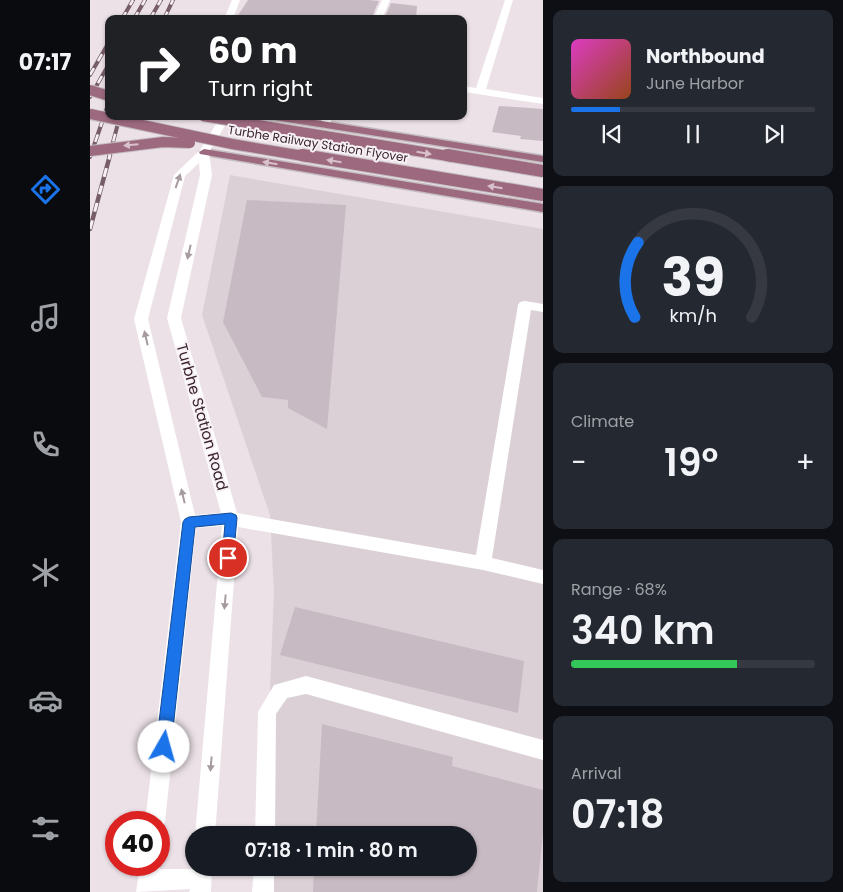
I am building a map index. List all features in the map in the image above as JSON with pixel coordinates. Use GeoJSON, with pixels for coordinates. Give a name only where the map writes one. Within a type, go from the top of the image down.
{"type":"FeatureCollection","features":[{"type":"Feature","properties":{"kind":"main road"},"geometry":{"type":"LineString","coordinates":[[90,90],[105,95]]}},
{"type":"Feature","properties":{"kind":"main road","name":"Turbhe Railway Station Flyover"},"geometry":{"type":"LineString","coordinates":[[90,114],[105,117]]}},
{"type":"Feature","properties":{"kind":"main road","name":"Turbhe Railway Station Flyover"},"geometry":{"type":"LineString","coordinates":[[118,120],[232,144],[543,195]]}},
{"type":"Feature","properties":{"kind":"main road","name":"Turbhe Railway Station Flyover"},"geometry":{"type":"LineString","coordinates":[[227,120],[543,172]]}},
{"type":"Feature","properties":{"kind":"main road"},"geometry":{"type":"LineString","coordinates":[[326,121],[543,159]]}},
{"type":"Feature","properties":{"kind":"main road"},"geometry":{"type":"LineString","coordinates":[[90,151],[163,142],[232,144]]}},
{"type":"Feature","properties":{"kind":"main road"},"geometry":{"type":"LineString","coordinates":[[204,152],[543,208]]}},
{"type":"Feature","properties":{"kind":"street"},"geometry":{"type":"LineString","coordinates":[[230,15],[236,0]]}},
{"type":"Feature","properties":{"kind":"street"},"geometry":{"type":"LineString","coordinates":[[379,15],[386,0]]}},
{"type":"Feature","properties":{"kind":"street"},"geometry":{"type":"LineString","coordinates":[[480,92],[509,0]]}},
{"type":"Feature","properties":{"kind":"street"},"geometry":{"type":"LineString","coordinates":[[467,90],[543,101]]}},
{"type":"Feature","properties":{"kind":"street"},"geometry":{"type":"LineString","coordinates":[[156,811],[189,522],[141,319],[180,175],[204,152],[224,120]]}},
{"type":"Feature","properties":{"kind":"street","name":"Turbhe Station Road"},"geometry":{"type":"LineString","coordinates":[[204,152],[206,175],[174,318],[231,518],[206,826]]}},
{"type":"Feature","properties":{"kind":"street"},"geometry":{"type":"LineString","coordinates":[[483,563],[525,305],[543,308]]}},
{"type":"Feature","properties":{"kind":"street"},"geometry":{"type":"LineString","coordinates":[[189,522],[231,518],[483,563],[543,577]]}},
{"type":"Feature","properties":{"kind":"street"},"geometry":{"type":"LineString","coordinates":[[265,826],[267,712],[281,691],[306,686],[543,750]]}},
{"type":"Feature","properties":{"kind":"street"},"geometry":{"type":"LineString","coordinates":[[264,876],[264,892]]}},
{"type":"Feature","properties":{"kind":"street"},"geometry":{"type":"LineString","coordinates":[[149,879],[201,879]]}},
{"type":"Feature","properties":{"kind":"shaded area"},"geometry":{"type":"Polygon","coordinates":[[[230,175],[543,229],[543,892],[261,892],[262,876],[477,876],[477,826],[264,826],[274,592],[270,515],[202,315],[230,175]]]}},
{"type":"Feature","properties":{"kind":"building"},"geometry":{"type":"Polygon","coordinates":[[[248,0],[379,1],[373,15],[238,15],[248,0]]]}},
{"type":"Feature","properties":{"kind":"building"},"geometry":{"type":"Polygon","coordinates":[[[391,3],[417,6],[416,15],[386,15],[391,3]]]}},
{"type":"Feature","properties":{"kind":"building"},"geometry":{"type":"Polygon","coordinates":[[[499,106],[543,109],[543,141],[520,139],[521,136],[492,132],[499,106]]]}},
{"type":"Feature","properties":{"kind":"building"},"geometry":{"type":"Polygon","coordinates":[[[247,200],[346,205],[327,429],[288,408],[288,400],[262,397],[223,322],[247,200]]]}},
{"type":"Feature","properties":{"kind":"building"},"geometry":{"type":"Polygon","coordinates":[[[295,607],[524,661],[518,713],[280,655],[295,607]]]}},
{"type":"Feature","properties":{"kind":"building"},"geometry":{"type":"Polygon","coordinates":[[[322,724],[453,757],[452,766],[543,790],[543,832],[537,892],[313,892],[314,876],[477,876],[477,826],[316,826],[322,724]]]}},
{"type":"Feature","properties":{"kind":"railway"},"geometry":{"type":"LineString","coordinates":[[124,15],[133,0]]}},
{"type":"Feature","properties":{"kind":"railway"},"geometry":{"type":"LineString","coordinates":[[136,15],[145,0]]}},
{"type":"Feature","properties":{"kind":"railway"},"geometry":{"type":"LineString","coordinates":[[152,15],[161,0]]}},
{"type":"Feature","properties":{"kind":"railway"},"geometry":{"type":"LineString","coordinates":[[166,15],[173,0]]}},
{"type":"Feature","properties":{"kind":"railway"},"geometry":{"type":"LineString","coordinates":[[90,75],[105,49]]}},
{"type":"Feature","properties":{"kind":"railway"},"geometry":{"type":"LineString","coordinates":[[90,97],[105,71]]}},
{"type":"Feature","properties":{"kind":"railway"},"geometry":{"type":"LineString","coordinates":[[90,157],[105,114]]}},
{"type":"Feature","properties":{"kind":"railway"},"geometry":{"type":"LineString","coordinates":[[109,157],[119,120]]}},
{"type":"Feature","properties":{"kind":"railway"},"geometry":{"type":"LineString","coordinates":[[90,229],[110,155]]}},
{"type":"Feature","properties":{"kind":"route"},"geometry":{"type":"LineString","coordinates":[[164,747],[189,522],[231,518],[228,558]]}}]}
